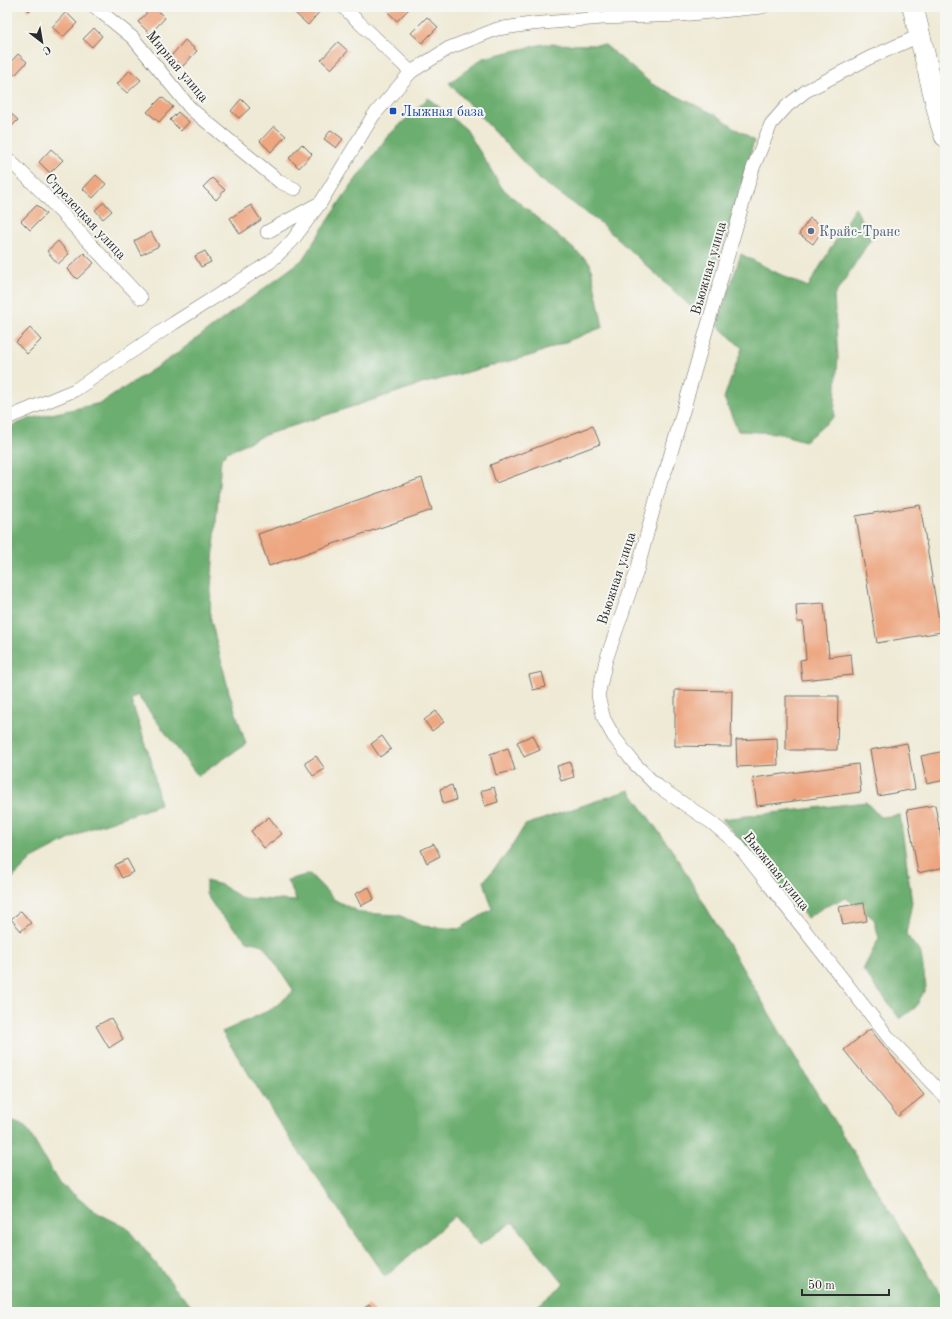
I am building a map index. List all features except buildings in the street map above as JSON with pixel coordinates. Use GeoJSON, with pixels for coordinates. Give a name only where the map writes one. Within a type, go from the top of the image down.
{"type":"FeatureCollection","features":[{"type":"Feature","properties":{"kind":"main road"},"geometry":{"type":"LineString","coordinates":[[913,7],[945,136]]}},
{"type":"Feature","properties":{"kind":"street","name":"Мирная улица"},"geometry":{"type":"LineString","coordinates":[[95,7],[134,38],[191,109],[280,182],[295,189]]}},
{"type":"Feature","properties":{"kind":"street"},"geometry":{"type":"LineString","coordinates":[[343,7],[411,72]]}},
{"type":"Feature","properties":{"kind":"street"},"geometry":{"type":"LineString","coordinates":[[590,7],[602,18]]}},
{"type":"Feature","properties":{"kind":"street"},"geometry":{"type":"LineString","coordinates":[[7,418],[76,390],[174,323],[270,262],[292,241],[320,202],[373,116],[411,72],[449,48],[497,29],[531,24],[679,11],[762,7]]}},
{"type":"Feature","properties":{"kind":"street","name":"Вьюжная улица"},"geometry":{"type":"LineString","coordinates":[[919,36],[869,58],[806,92],[786,106],[771,124],[753,168],[667,467],[661,481],[637,571],[606,660],[598,696],[604,718],[614,736],[634,763],[656,785],[712,823],[737,844],[889,1038],[945,1097]]}},
{"type":"Feature","properties":{"kind":"street","name":"Стрелецкая улица"},"geometry":{"type":"LineString","coordinates":[[7,158],[41,191],[142,298]]}},
{"type":"Feature","properties":{"kind":"street"},"geometry":{"type":"LineString","coordinates":[[267,232],[320,202]]}},
{"type":"Feature","properties":{"kind":"green space"},"geometry":{"type":"Polygon","coordinates":[[[543,44],[605,45],[652,84],[718,116],[754,141],[728,231],[700,315],[598,221],[539,179],[449,83],[483,58],[543,44]]]}},
{"type":"Feature","properties":{"kind":"green space"},"geometry":{"type":"Polygon","coordinates":[[[428,98],[466,129],[502,188],[590,263],[603,327],[533,355],[422,384],[265,435],[227,452],[221,459],[210,616],[229,692],[246,744],[198,776],[137,695],[131,700],[151,760],[160,805],[89,829],[32,859],[7,884],[7,428],[29,419],[101,403],[172,357],[302,260],[345,194],[387,137],[428,98]]]}},
{"type":"Feature","properties":{"kind":"green space"},"geometry":{"type":"Polygon","coordinates":[[[855,207],[871,239],[834,296],[838,357],[834,417],[805,441],[777,433],[738,431],[724,398],[742,348],[717,325],[741,254],[808,287],[855,207]]]}},
{"type":"Feature","properties":{"kind":"green space"},"geometry":{"type":"Polygon","coordinates":[[[629,790],[674,853],[807,1077],[945,1301],[945,1312],[530,1312],[564,1284],[513,1222],[479,1245],[455,1216],[385,1277],[290,1139],[222,1032],[272,1009],[294,991],[263,945],[247,941],[218,912],[206,894],[206,881],[222,885],[242,898],[297,901],[287,880],[310,874],[335,900],[361,913],[399,915],[422,926],[459,929],[492,909],[484,881],[509,851],[525,825],[629,790]]]}},
{"type":"Feature","properties":{"kind":"green space"},"geometry":{"type":"Polygon","coordinates":[[[866,802],[880,817],[900,815],[912,902],[906,934],[921,954],[926,987],[916,1007],[900,1019],[863,970],[879,938],[874,919],[846,898],[824,907],[807,918],[722,819],[866,802]]]}},
{"type":"Feature","properties":{"kind":"green space"},"geometry":{"type":"Polygon","coordinates":[[[7,1119],[26,1127],[57,1180],[92,1210],[127,1228],[197,1312],[7,1312],[7,1119]]]}},
{"type":"Feature","properties":{"kind":"place","name":"Лыжная база"},"geometry":{"type":"Point","coordinates":[393,111]}},
{"type":"Feature","properties":{"kind":"place","name":"Крайс-Транс"},"geometry":{"type":"Point","coordinates":[811,231]}}]}
